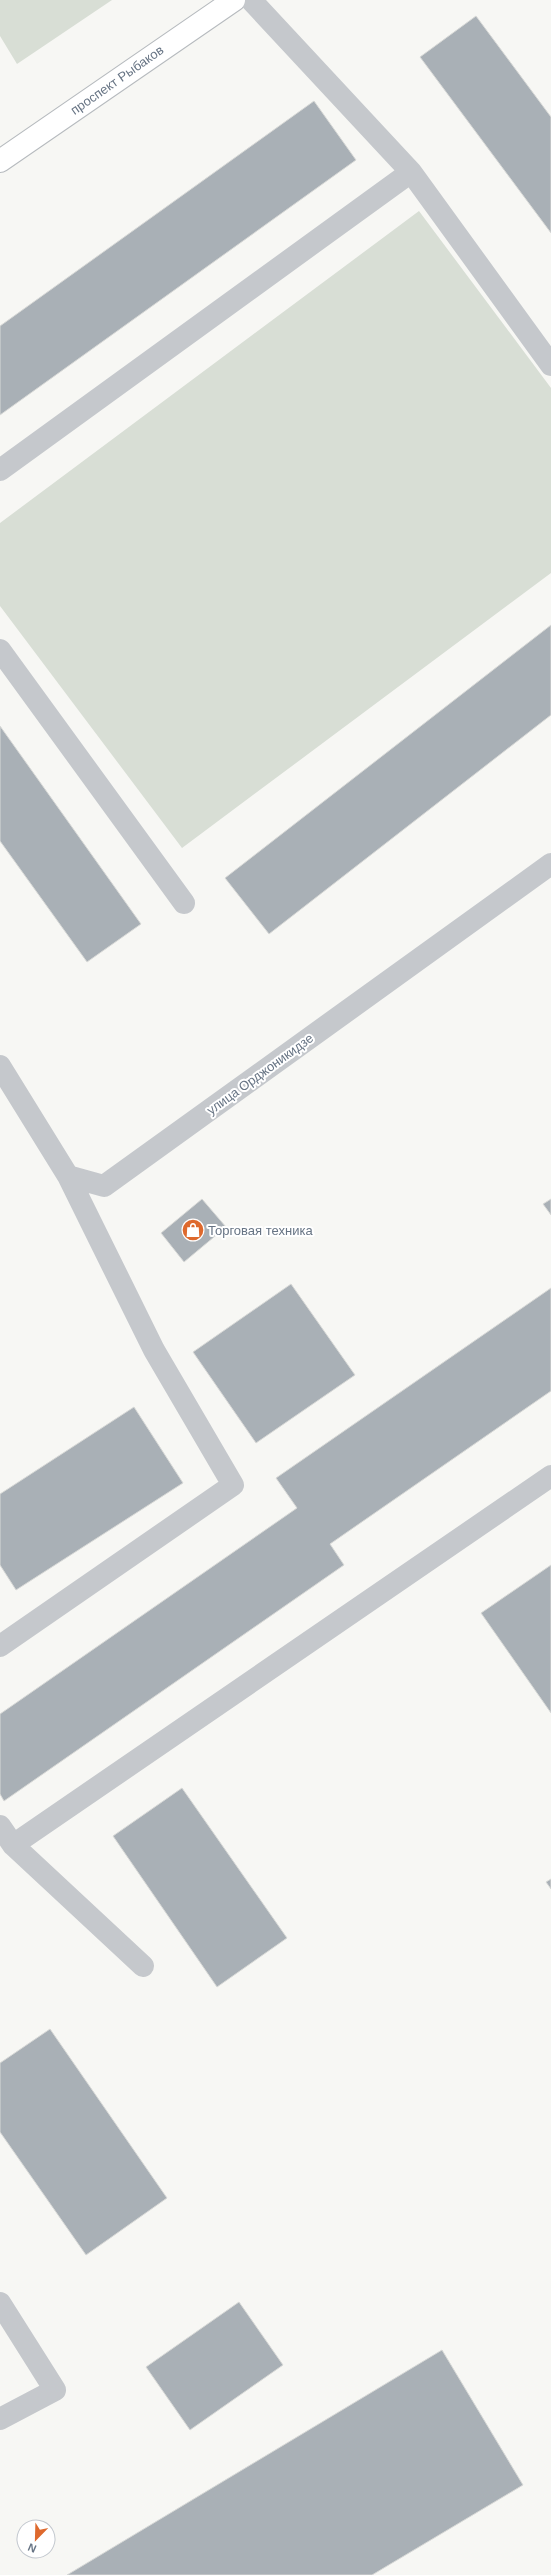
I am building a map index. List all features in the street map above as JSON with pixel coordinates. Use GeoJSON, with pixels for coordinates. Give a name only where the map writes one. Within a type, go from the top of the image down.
{"type":"FeatureCollection","features":[{"type":"Feature","properties":{"kind":"main road","name":"проспект Рыбаков"},"geometry":{"type":"LineString","coordinates":[[0,161],[234,0]]}},
{"type":"Feature","properties":{"kind":"street"},"geometry":{"type":"LineString","coordinates":[[251,0],[411,172],[551,364]]}},
{"type":"Feature","properties":{"kind":"street"},"geometry":{"type":"LineString","coordinates":[[0,470],[411,172]]}},
{"type":"Feature","properties":{"kind":"street"},"geometry":{"type":"LineString","coordinates":[[0,650],[184,903]]}},
{"type":"Feature","properties":{"kind":"street","name":"улица Орджоникидзе"},"geometry":{"type":"LineString","coordinates":[[68,1176],[104,1186],[551,864]]}},
{"type":"Feature","properties":{"kind":"street"},"geometry":{"type":"LineString","coordinates":[[0,1066],[68,1176],[154,1350],[233,1485],[0,1646]]}},
{"type":"Feature","properties":{"kind":"street"},"geometry":{"type":"LineString","coordinates":[[13,1845],[551,1476]]}},
{"type":"Feature","properties":{"kind":"street"},"geometry":{"type":"LineString","coordinates":[[0,1826],[13,1845],[143,1966]]}},
{"type":"Feature","properties":{"kind":"street"},"geometry":{"type":"LineString","coordinates":[[0,2303],[55,2390],[0,2419]]}},
{"type":"Feature","properties":{"kind":"shaded area"},"geometry":{"type":"Polygon","coordinates":[[[0,0],[112,0],[17,64],[0,36],[0,0]]]}},
{"type":"Feature","properties":{"kind":"shaded area"},"geometry":{"type":"Polygon","coordinates":[[[419,211],[551,388],[551,573],[182,848],[0,606],[0,523],[419,211]]]}},
{"type":"Feature","properties":{"kind":"building"},"geometry":{"type":"Polygon","coordinates":[[[476,16],[551,117],[551,233],[420,57],[476,16]]]}},
{"type":"Feature","properties":{"kind":"building"},"geometry":{"type":"Polygon","coordinates":[[[314,101],[356,160],[0,415],[0,326],[314,101]]]}},
{"type":"Feature","properties":{"kind":"building"},"geometry":{"type":"Polygon","coordinates":[[[551,625],[551,715],[269,934],[225,878],[551,625]]]}},
{"type":"Feature","properties":{"kind":"building"},"geometry":{"type":"Polygon","coordinates":[[[0,726],[141,924],[87,962],[0,841],[0,726]]]}},
{"type":"Feature","properties":{"kind":"building","name":"Торговая техника"},"geometry":{"type":"Polygon","coordinates":[[[202,1199],[226,1227],[184,1262],[161,1233],[202,1199]]]}},
{"type":"Feature","properties":{"kind":"building"},"geometry":{"type":"Polygon","coordinates":[[[551,1199],[551,1215],[543,1204],[551,1199]]]}},
{"type":"Feature","properties":{"kind":"building"},"geometry":{"type":"Polygon","coordinates":[[[291,1284],[355,1375],[256,1443],[193,1352],[291,1284]]]}},
{"type":"Feature","properties":{"kind":"building"},"geometry":{"type":"Polygon","coordinates":[[[551,1288],[551,1391],[330,1544],[344,1565],[4,1801],[0,1794],[0,1714],[297,1508],[276,1478],[551,1288]]]}},
{"type":"Feature","properties":{"kind":"building"},"geometry":{"type":"Polygon","coordinates":[[[134,1407],[183,1483],[16,1590],[0,1565],[0,1494],[134,1407]]]}},
{"type":"Feature","properties":{"kind":"building"},"geometry":{"type":"Polygon","coordinates":[[[551,1565],[551,1713],[481,1613],[551,1565]]]}},
{"type":"Feature","properties":{"kind":"building"},"geometry":{"type":"Polygon","coordinates":[[[182,1788],[287,1938],[217,1987],[113,1836],[182,1788]]]}},
{"type":"Feature","properties":{"kind":"building"},"geometry":{"type":"Polygon","coordinates":[[[551,1879],[551,1889],[546,1882],[551,1879]]]}},
{"type":"Feature","properties":{"kind":"building"},"geometry":{"type":"Polygon","coordinates":[[[50,2029],[167,2198],[86,2255],[0,2132],[0,2063],[50,2029]]]}},
{"type":"Feature","properties":{"kind":"building"},"geometry":{"type":"Polygon","coordinates":[[[239,2302],[283,2365],[190,2430],[146,2367],[239,2302]]]}},
{"type":"Feature","properties":{"kind":"building"},"geometry":{"type":"Polygon","coordinates":[[[442,2350],[523,2485],[372,2575],[67,2575],[442,2350]]]}},
{"type":"Feature","properties":{"kind":"place","name":"Торговая техника"},"geometry":{"type":"Point","coordinates":[193,1230]}}]}
